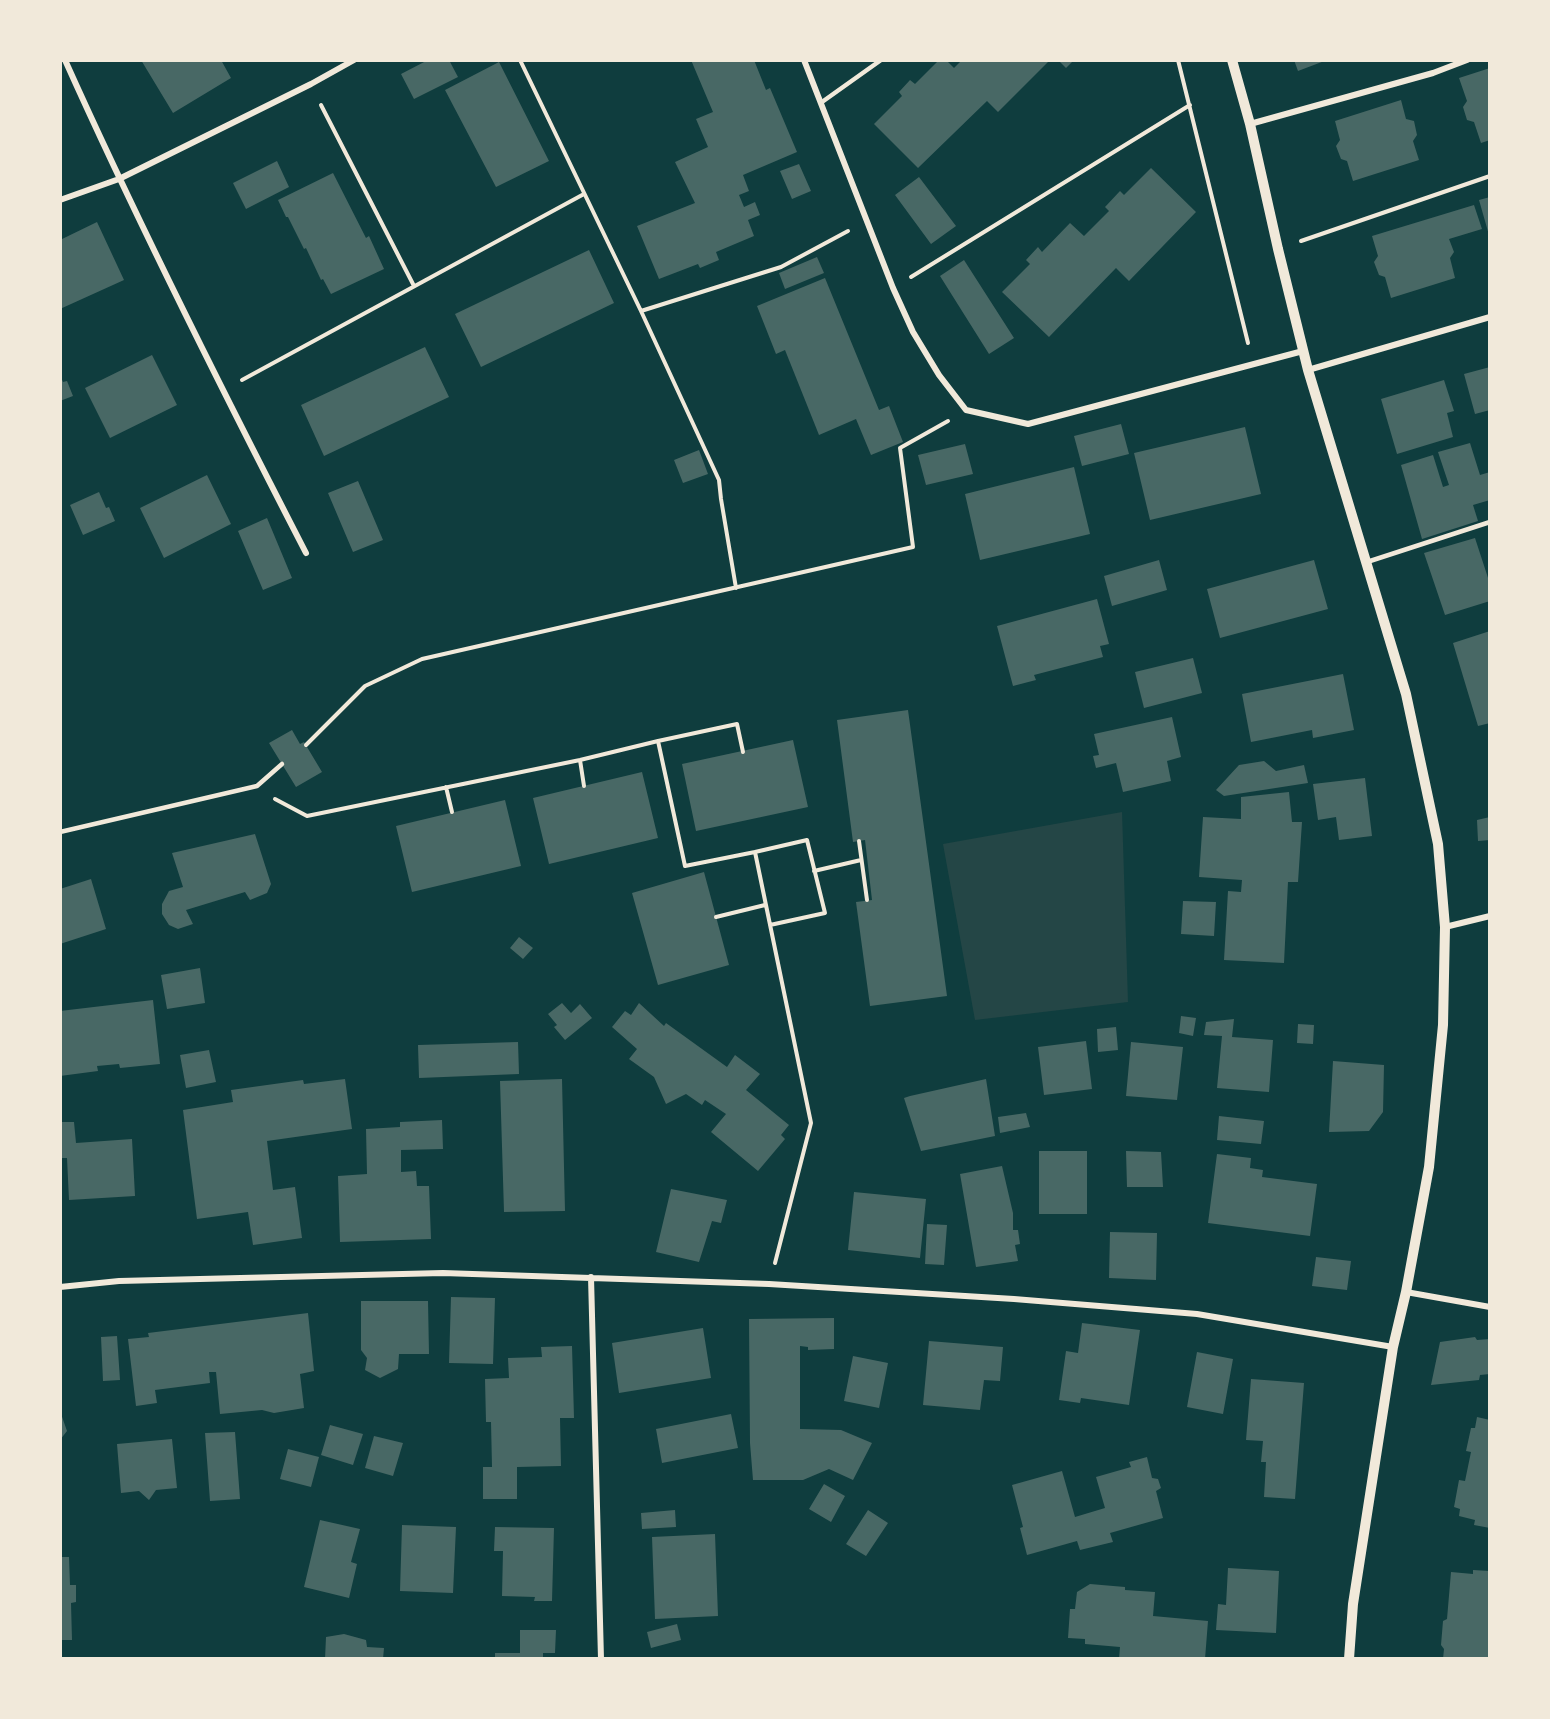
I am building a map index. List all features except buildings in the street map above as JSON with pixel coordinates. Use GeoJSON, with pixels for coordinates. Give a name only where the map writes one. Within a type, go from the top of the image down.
{"type":"FeatureCollection","features":[{"type":"Feature","properties":{"kind":"street"},"geometry":{"type":"LineString","coordinates":[[65,60],[119,179],[222,391],[306,553]]}},
{"type":"Feature","properties":{"kind":"street"},"geometry":{"type":"LineString","coordinates":[[60,200],[119,179],[311,84],[354,60]]}},
{"type":"Feature","properties":{"kind":"street"},"geometry":{"type":"LineString","coordinates":[[804,60],[893,288],[913,332],[939,375],[966,410],[1028,424],[1303,351]]}},
{"type":"Feature","properties":{"kind":"street"},"geometry":{"type":"LineString","coordinates":[[1232,60],[1250,124],[1308,370],[1406,694],[1438,844],[1445,927],[1443,1025],[1429,1167],[1406,1292],[1393,1347],[1353,1604],[1349,1659]]}},
{"type":"Feature","properties":{"kind":"street"},"geometry":{"type":"LineString","coordinates":[[1250,124],[1433,73],[1467,60]]}},
{"type":"Feature","properties":{"kind":"street"},"geometry":{"type":"LineString","coordinates":[[1308,370],[1490,317]]}},
{"type":"Feature","properties":{"kind":"street"},"geometry":{"type":"LineString","coordinates":[[1445,927],[1490,916]]}},
{"type":"Feature","properties":{"kind":"street"},"geometry":{"type":"LineString","coordinates":[[60,1287],[119,1281],[443,1273],[769,1284],[1002,1298],[1197,1314],[1393,1347]]}},
{"type":"Feature","properties":{"kind":"street"},"geometry":{"type":"LineString","coordinates":[[591,1277],[601,1659]]}},
{"type":"Feature","properties":{"kind":"street"},"geometry":{"type":"LineString","coordinates":[[1406,1292],[1490,1307]]}},
{"type":"Feature","properties":{"kind":"lane"},"geometry":{"type":"LineString","coordinates":[[822,102],[881,60]]}},
{"type":"Feature","properties":{"kind":"lane"},"geometry":{"type":"LineString","coordinates":[[1367,562],[1490,522]]}},
{"type":"Feature","properties":{"kind":"lane"},"geometry":{"type":"LineString","coordinates":[[60,832],[257,786],[282,764]]}},
{"type":"Feature","properties":{"kind":"path"},"geometry":{"type":"LineString","coordinates":[[520,60],[641,311],[719,480],[736,588]]}},
{"type":"Feature","properties":{"kind":"path"},"geometry":{"type":"LineString","coordinates":[[1178,60],[1253,364]]}},
{"type":"Feature","properties":{"kind":"path"},"geometry":{"type":"LineString","coordinates":[[311,84],[414,286]]}},
{"type":"Feature","properties":{"kind":"path"},"geometry":{"type":"LineString","coordinates":[[893,288],[1190,105]]}},
{"type":"Feature","properties":{"kind":"path"},"geometry":{"type":"LineString","coordinates":[[1278,249],[1490,176]]}},
{"type":"Feature","properties":{"kind":"path"},"geometry":{"type":"LineString","coordinates":[[222,391],[584,194]]}},
{"type":"Feature","properties":{"kind":"path"},"geometry":{"type":"LineString","coordinates":[[641,311],[781,267],[867,221]]}},
{"type":"Feature","properties":{"kind":"path"},"geometry":{"type":"LineString","coordinates":[[306,745],[365,686],[422,659],[913,547],[900,448],[966,410]]}},
{"type":"Feature","properties":{"kind":"path"},"geometry":{"type":"LineString","coordinates":[[257,786],[268,795],[307,816],[580,760],[736,724],[743,752]]}},
{"type":"Feature","properties":{"kind":"path"},"geometry":{"type":"LineString","coordinates":[[657,741],[685,866],[807,840],[825,913],[770,925]]}},
{"type":"Feature","properties":{"kind":"path"},"geometry":{"type":"LineString","coordinates":[[580,760],[584,786]]}},
{"type":"Feature","properties":{"kind":"path"},"geometry":{"type":"LineString","coordinates":[[446,787],[452,812]]}},
{"type":"Feature","properties":{"kind":"path"},"geometry":{"type":"LineString","coordinates":[[859,841],[867,900]]}},
{"type":"Feature","properties":{"kind":"path"},"geometry":{"type":"LineString","coordinates":[[755,852],[811,1123],[769,1284]]}},
{"type":"Feature","properties":{"kind":"path"},"geometry":{"type":"LineString","coordinates":[[814,871],[861,860]]}},
{"type":"Feature","properties":{"kind":"path"},"geometry":{"type":"LineString","coordinates":[[716,917],[765,905]]}},
{"type":"Feature","properties":{"kind":"shaded area"},"geometry":{"type":"Polygon","coordinates":[[[1122,812],[1128,1002],[975,1020],[943,844],[1122,812]]]}}]}
